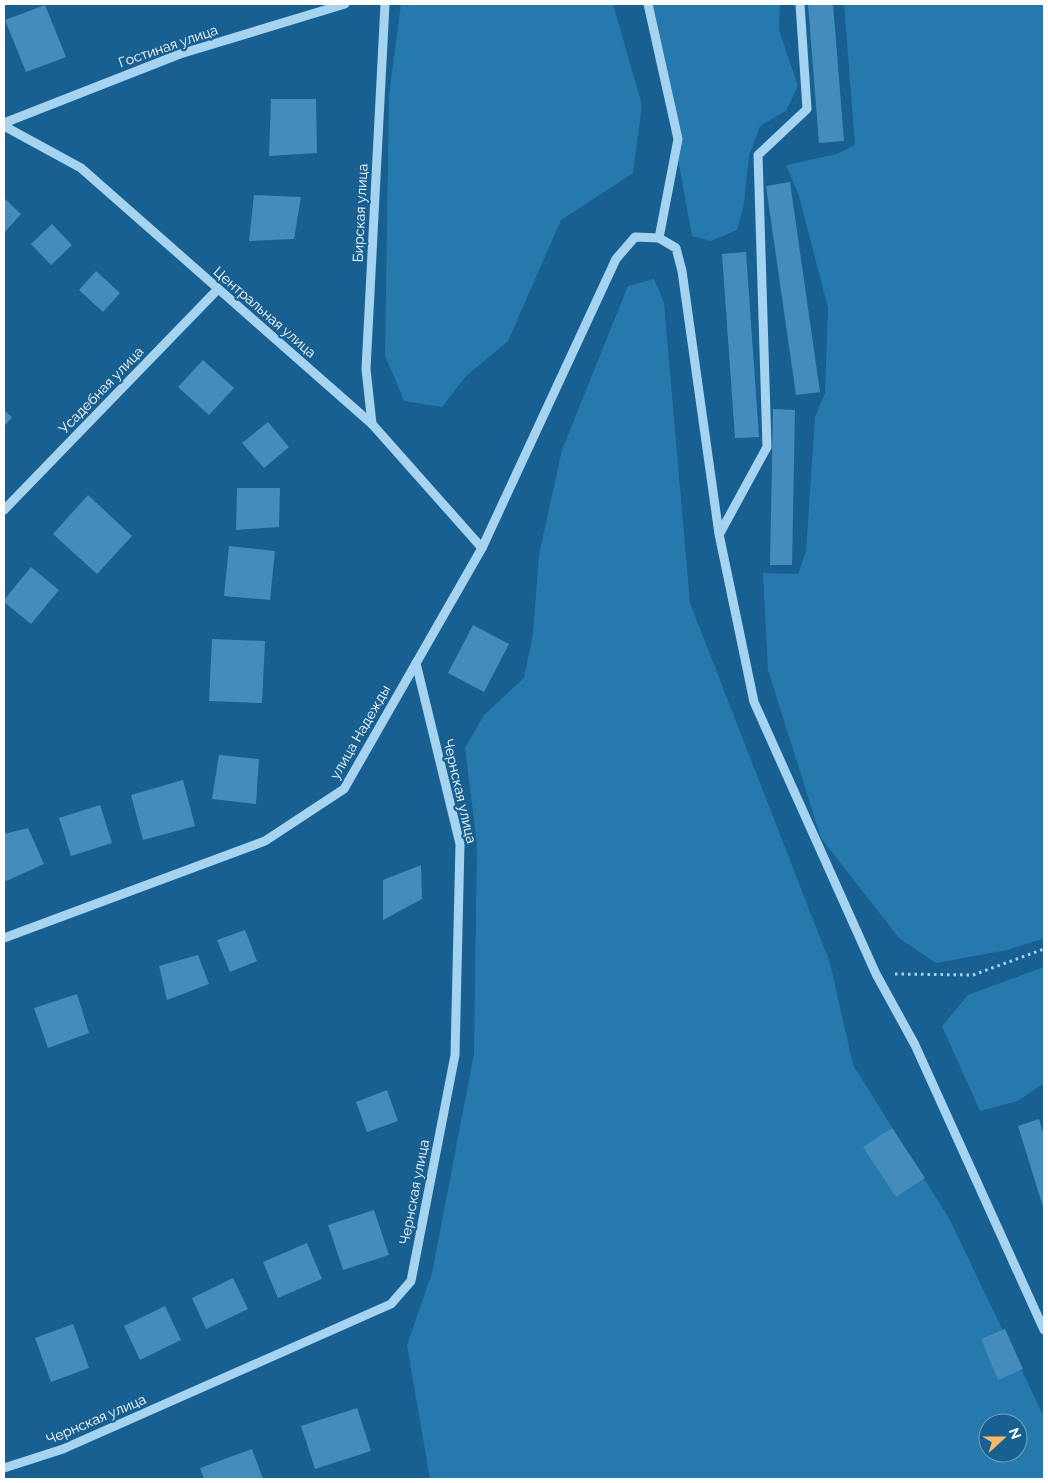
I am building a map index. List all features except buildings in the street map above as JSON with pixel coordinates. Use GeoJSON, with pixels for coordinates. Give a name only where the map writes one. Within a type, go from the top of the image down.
{"type":"FeatureCollection","features":[{"type":"Feature","properties":{"kind":"street","name":"Гостиная улица"},"geometry":{"type":"LineString","coordinates":[[4,124],[180,54],[345,4]]}},
{"type":"Feature","properties":{"kind":"street","name":"Бирская улица"},"geometry":{"type":"LineString","coordinates":[[372,424],[366,369],[385,4]]}},
{"type":"Feature","properties":{"kind":"street"},"geometry":{"type":"LineString","coordinates":[[648,4],[678,139],[659,238],[676,248],[682,271],[719,534],[754,702],[876,974],[915,1045],[1044,1330]]}},
{"type":"Feature","properties":{"kind":"street"},"geometry":{"type":"LineString","coordinates":[[719,534],[767,447],[758,155],[807,109],[800,4]]}},
{"type":"Feature","properties":{"kind":"street","name":"Центральная улица"},"geometry":{"type":"LineString","coordinates":[[4,124],[81,168],[372,424],[482,548]]}},
{"type":"Feature","properties":{"kind":"street","name":"улица Надежды"},"geometry":{"type":"LineString","coordinates":[[4,938],[265,841],[344,789],[482,548],[616,259],[635,237],[659,238]]}},
{"type":"Feature","properties":{"kind":"street","name":"Усадебная улица"},"geometry":{"type":"LineString","coordinates":[[4,510],[218,289]]}},
{"type":"Feature","properties":{"kind":"street","name":"Чернская улица"},"geometry":{"type":"LineString","coordinates":[[4,1468],[63,1449],[391,1304],[411,1281],[455,1055],[460,844],[416,663]]}},
{"type":"Feature","properties":{"kind":"path"},"geometry":{"type":"LineString","coordinates":[[876,974],[973,975],[1044,949]]}},
{"type":"Feature","properties":{"kind":"shaded area"},"geometry":{"type":"Polygon","coordinates":[[[401,4],[613,4],[642,105],[633,173],[561,220],[508,341],[465,377],[442,407],[404,401],[385,355],[389,95],[401,4]]]}},
{"type":"Feature","properties":{"kind":"shaded area"},"geometry":{"type":"Polygon","coordinates":[[[650,4],[780,4],[779,30],[798,86],[786,111],[760,126],[749,156],[744,204],[737,230],[711,241],[692,236],[650,4]]]}},
{"type":"Feature","properties":{"kind":"shaded area"},"geometry":{"type":"Polygon","coordinates":[[[844,4],[1044,4],[1044,936],[1042,939],[1007,950],[936,963],[899,938],[821,838],[768,670],[763,573],[798,574],[806,552],[815,417],[825,393],[828,308],[799,196],[786,165],[837,154],[855,145],[844,4]]]}},
{"type":"Feature","properties":{"kind":"shaded area"},"geometry":{"type":"Polygon","coordinates":[[[654,279],[664,303],[690,603],[830,963],[853,1065],[950,1220],[1044,1417],[1044,1479],[430,1479],[407,1345],[432,1273],[474,1054],[477,844],[465,748],[484,715],[524,678],[533,634],[539,555],[562,450],[628,286],[654,279]]]}},
{"type":"Feature","properties":{"kind":"shaded area"},"geometry":{"type":"Polygon","coordinates":[[[1044,967],[1044,1083],[1018,1101],[980,1111],[942,1026],[968,995],[1044,967]]]}}]}
